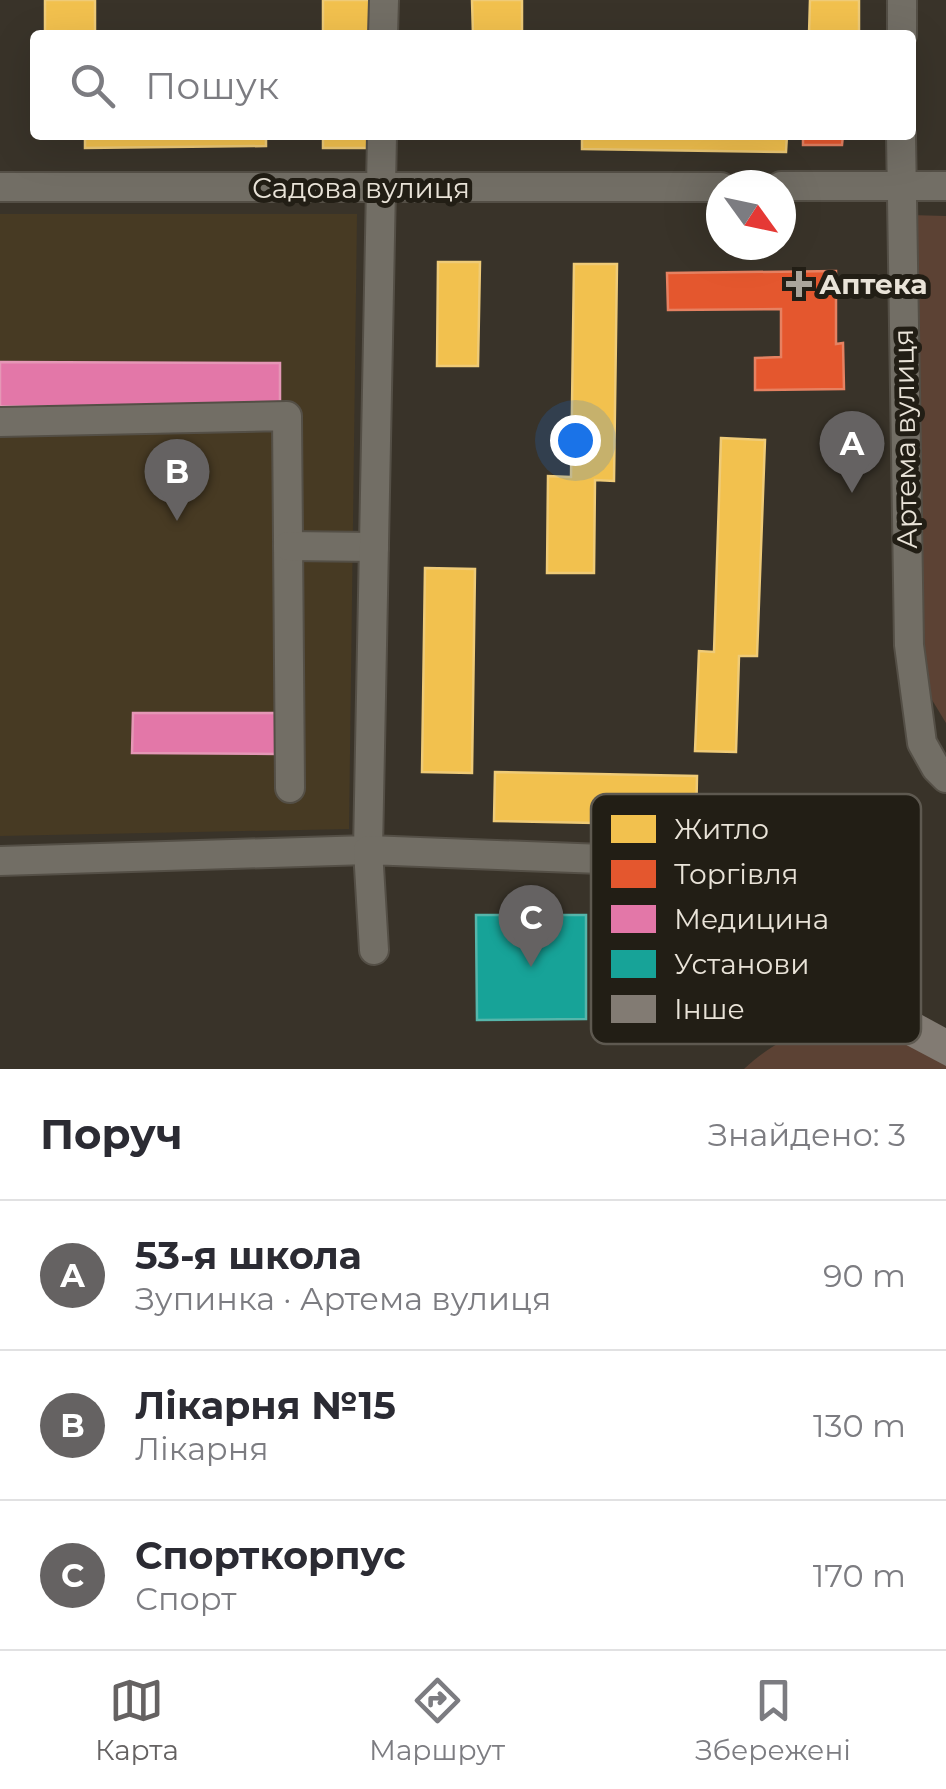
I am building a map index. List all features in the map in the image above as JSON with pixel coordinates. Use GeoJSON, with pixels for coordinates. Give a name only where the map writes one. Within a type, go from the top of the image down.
{"type":"FeatureCollection","features":[{"type":"Feature","properties":{"kind":"street"},"geometry":{"type":"LineString","coordinates":[[383,30],[384,0]]}},
{"type":"Feature","properties":{"kind":"street"},"geometry":{"type":"LineString","coordinates":[[902,0],[902,30]]}},
{"type":"Feature","properties":{"kind":"street"},"geometry":{"type":"LineString","coordinates":[[374,950],[368,850],[382,140]]}},
{"type":"Feature","properties":{"kind":"street","name":"Артема вулиця"},"geometry":{"type":"LineString","coordinates":[[900,140],[909,645],[922,742],[946,778]]}},
{"type":"Feature","properties":{"kind":"street","name":"Садова вулиця"},"geometry":{"type":"LineString","coordinates":[[0,187],[706,186]]}},
{"type":"Feature","properties":{"kind":"street"},"geometry":{"type":"LineString","coordinates":[[796,186],[946,186]]}},
{"type":"Feature","properties":{"kind":"street"},"geometry":{"type":"LineString","coordinates":[[0,422],[287,416],[290,788]]}},
{"type":"Feature","properties":{"kind":"street"},"geometry":{"type":"LineString","coordinates":[[288,546],[374,546]]}},
{"type":"Feature","properties":{"kind":"street"},"geometry":{"type":"LineString","coordinates":[[0,861],[368,850],[591,859]]}},
{"type":"Feature","properties":{"kind":"shaded area"},"geometry":{"type":"Polygon","coordinates":[[[0,214],[357,214],[349,829],[0,836],[0,214]]]}},
{"type":"Feature","properties":{"kind":"shaded area"},"geometry":{"type":"Polygon","coordinates":[[[910,215],[946,216],[946,723],[926,690],[910,215]]]}},
{"type":"Feature","properties":{"kind":"shaded area"},"geometry":{"type":"Polygon","coordinates":[[[779,1044],[919,1044],[946,1055],[946,1069],[744,1069],[779,1044]]]}},
{"type":"Feature","properties":{"kind":"building: Житло"},"geometry":{"type":"Polygon","coordinates":[[[45,0],[95,0],[95,30],[45,30],[45,0]]]}},
{"type":"Feature","properties":{"kind":"building: Житло"},"geometry":{"type":"Polygon","coordinates":[[[323,0],[373,0],[373,30],[323,30],[323,0]]]}},
{"type":"Feature","properties":{"kind":"building: Житло"},"geometry":{"type":"Polygon","coordinates":[[[472,0],[522,0],[522,30],[473,30],[472,0]]]}},
{"type":"Feature","properties":{"kind":"building: Житло"},"geometry":{"type":"Polygon","coordinates":[[[810,0],[859,0],[859,30],[809,30],[810,0]]]}},
{"type":"Feature","properties":{"kind":"building: Житло"},"geometry":{"type":"Polygon","coordinates":[[[85,140],[266,140],[266,146],[85,148],[85,140]]]}},
{"type":"Feature","properties":{"kind":"building: Житло"},"geometry":{"type":"Polygon","coordinates":[[[323,140],[373,140],[373,148],[323,148],[323,140]]]}},
{"type":"Feature","properties":{"kind":"building: Житло"},"geometry":{"type":"Polygon","coordinates":[[[582,140],[787,140],[786,152],[582,149],[582,140]]]}},
{"type":"Feature","properties":{"kind":"building: Житло"},"geometry":{"type":"Polygon","coordinates":[[[438,262],[480,262],[478,366],[437,366],[438,262]]]}},
{"type":"Feature","properties":{"kind":"building: Житло"},"geometry":{"type":"Polygon","coordinates":[[[574,264],[617,264],[614,481],[595,480],[594,573],[547,573],[548,476],[571,477],[574,264]]]}},
{"type":"Feature","properties":{"kind":"building: Житло"},"geometry":{"type":"Polygon","coordinates":[[[721,438],[765,440],[757,656],[739,656],[736,752],[695,751],[699,651],[714,652],[721,438]]]}},
{"type":"Feature","properties":{"kind":"building: Житло"},"geometry":{"type":"Polygon","coordinates":[[[425,568],[475,569],[472,773],[422,772],[425,568]]]}},
{"type":"Feature","properties":{"kind":"building: Житло"},"geometry":{"type":"Polygon","coordinates":[[[495,772],[697,776],[697,794],[591,794],[591,823],[494,821],[495,772]]]}},
{"type":"Feature","properties":{"kind":"building: Торгівля"},"geometry":{"type":"Polygon","coordinates":[[[803,140],[842,140],[842,145],[803,145],[803,140]]]}},
{"type":"Feature","properties":{"kind":"building: Торгівля"},"geometry":{"type":"Polygon","coordinates":[[[836,271],[836,344],[843,343],[844,389],[755,390],[755,358],[781,357],[781,309],[668,310],[667,273],[836,271]]]}},
{"type":"Feature","properties":{"kind":"building: Медицина"},"geometry":{"type":"Polygon","coordinates":[[[0,362],[280,363],[280,407],[0,406],[0,362]]]}},
{"type":"Feature","properties":{"kind":"building: Медицина"},"geometry":{"type":"Polygon","coordinates":[[[133,713],[277,713],[277,754],[132,753],[133,713]]]}},
{"type":"Feature","properties":{"kind":"building: Установи"},"geometry":{"type":"Polygon","coordinates":[[[476,915],[586,915],[586,1019],[477,1020],[476,915]]]}},
{"type":"Feature","properties":{"kind":"building: Інше"},"geometry":{"type":"Polygon","coordinates":[[[921,1014],[946,1028],[946,1066],[904,1044],[921,1044],[921,1014]]]}},
{"type":"Feature","properties":{"kind":"place","name":"Аптека"},"geometry":{"type":"Point","coordinates":[799,284]}},
{"type":"Feature","properties":{"kind":"place","name":"53-я школа"},"geometry":{"type":"Point","coordinates":[852,493]}},
{"type":"Feature","properties":{"kind":"place","name":"Лікарня №15"},"geometry":{"type":"Point","coordinates":[177,521]}},
{"type":"Feature","properties":{"kind":"place","name":"Спорткорпус"},"geometry":{"type":"Point","coordinates":[531,967]}}]}
